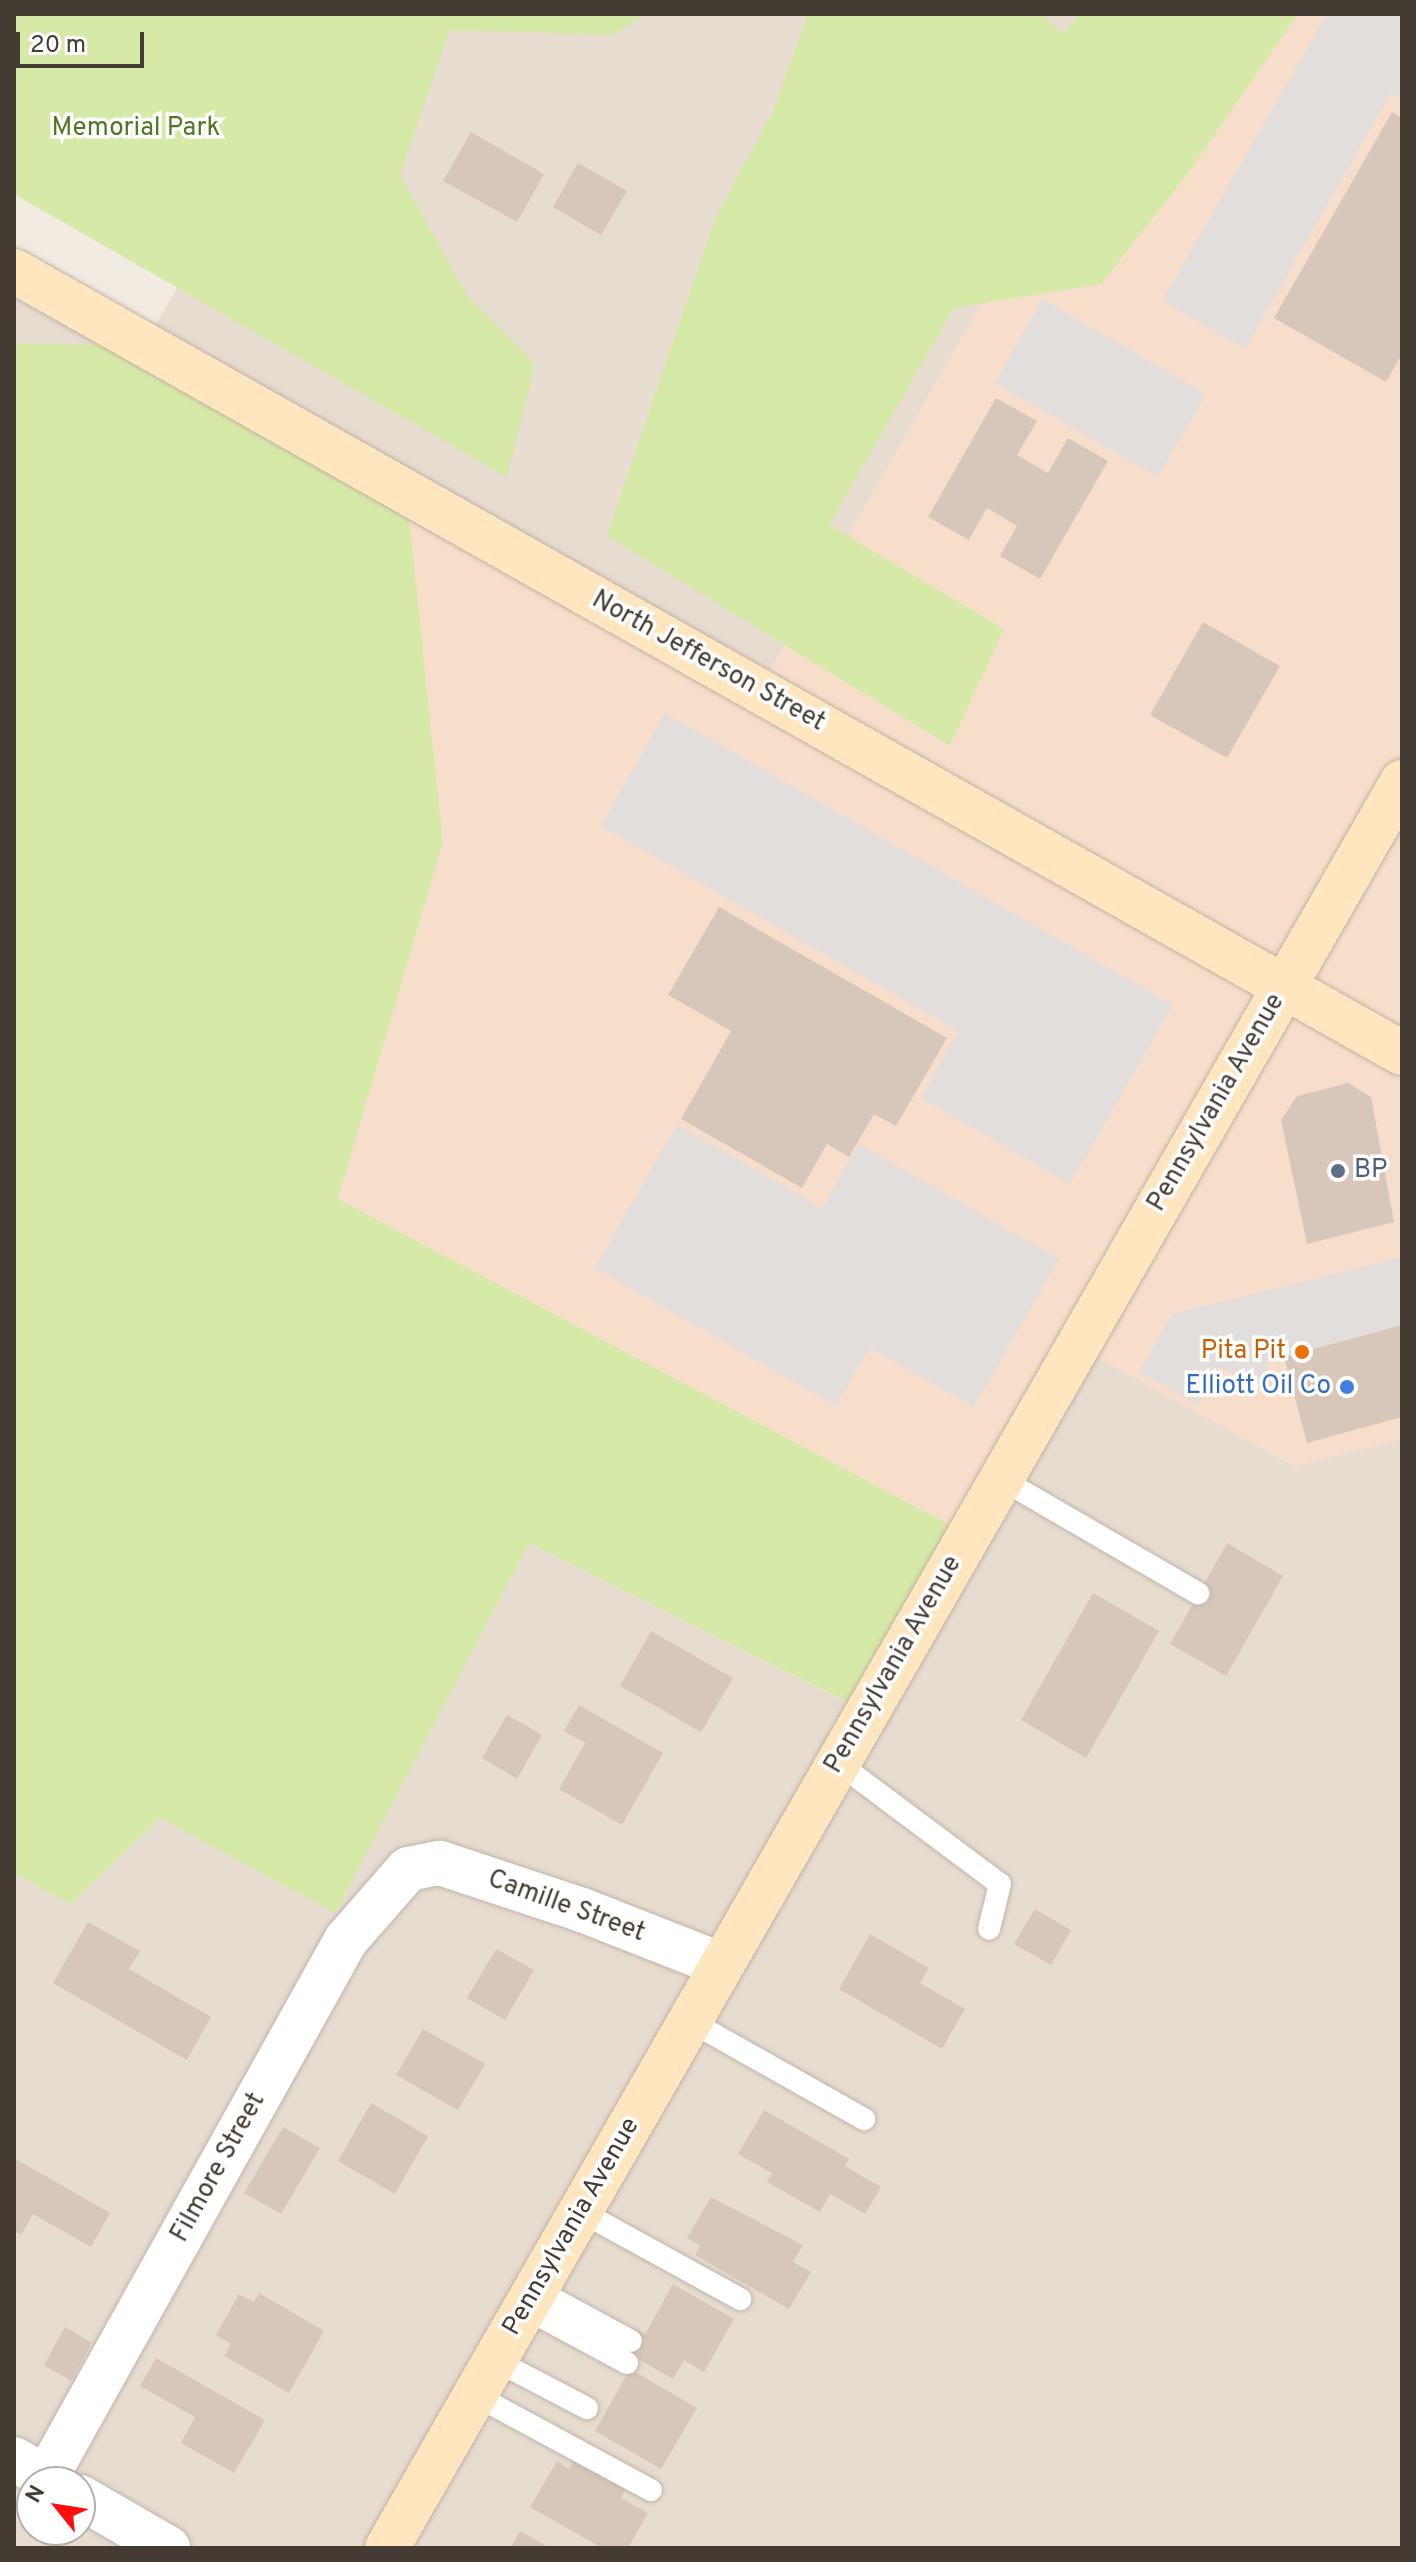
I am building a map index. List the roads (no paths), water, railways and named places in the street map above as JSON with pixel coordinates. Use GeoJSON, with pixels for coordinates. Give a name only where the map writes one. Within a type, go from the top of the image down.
{"type":"FeatureCollection","features":[{"type":"Feature","properties":{"kind":"main road","name":"North Jefferson Street"},"geometry":{"type":"LineString","coordinates":[[14,271],[1402,1053]]}},
{"type":"Feature","properties":{"kind":"main road","name":"Pennsylvania Avenue"},"geometry":{"type":"LineString","coordinates":[[397,2545],[530,2298],[1402,782]]}},
{"type":"Feature","properties":{"kind":"street","name":"Camille Street"},"geometry":{"type":"LineString","coordinates":[[408,1869],[440,1863],[582,1910],[722,1965]]}},
{"type":"Feature","properties":{"kind":"street","name":"Filmore Street"},"geometry":{"type":"LineString","coordinates":[[55,2466],[346,1940],[408,1869]]}},
{"type":"Feature","properties":{"kind":"street"},"geometry":{"type":"LineString","coordinates":[[96,2507],[168,2548]]}},
{"type":"Feature","properties":{"kind":"lane"},"geometry":{"type":"LineString","coordinates":[[1001,1479],[1198,1593]]}},
{"type":"Feature","properties":{"kind":"lane"},"geometry":{"type":"LineString","coordinates":[[838,1763],[1000,1884],[989,1929]]}},
{"type":"Feature","properties":{"kind":"lane"},"geometry":{"type":"LineString","coordinates":[[690,2021],[864,2119]]}},
{"type":"Feature","properties":{"kind":"lane"},"geometry":{"type":"LineString","coordinates":[[580,2211],[740,2299]]}},
{"type":"Feature","properties":{"kind":"lane"},"geometry":{"type":"LineString","coordinates":[[530,2298],[629,2352]]}},
{"type":"Feature","properties":{"kind":"lane"},"geometry":{"type":"LineString","coordinates":[[485,2377],[587,2408]]}},
{"type":"Feature","properties":{"kind":"lane"},"geometry":{"type":"LineString","coordinates":[[485,2377],[651,2490]]}},
{"type":"Feature","properties":{"kind":"place","name":"BP"},"geometry":{"type":"Point","coordinates":[1338,1171]}},
{"type":"Feature","properties":{"kind":"place","name":"Pita Pit"},"geometry":{"type":"Point","coordinates":[1302,1352]}},
{"type":"Feature","properties":{"kind":"place","name":"Elliott Oil Co"},"geometry":{"type":"Point","coordinates":[1347,1387]}},
{"type":"Feature","properties":{"kind":"park label","name":"Memorial Park"},"geometry":{"type":"Point","coordinates":[136,129]}}]}
